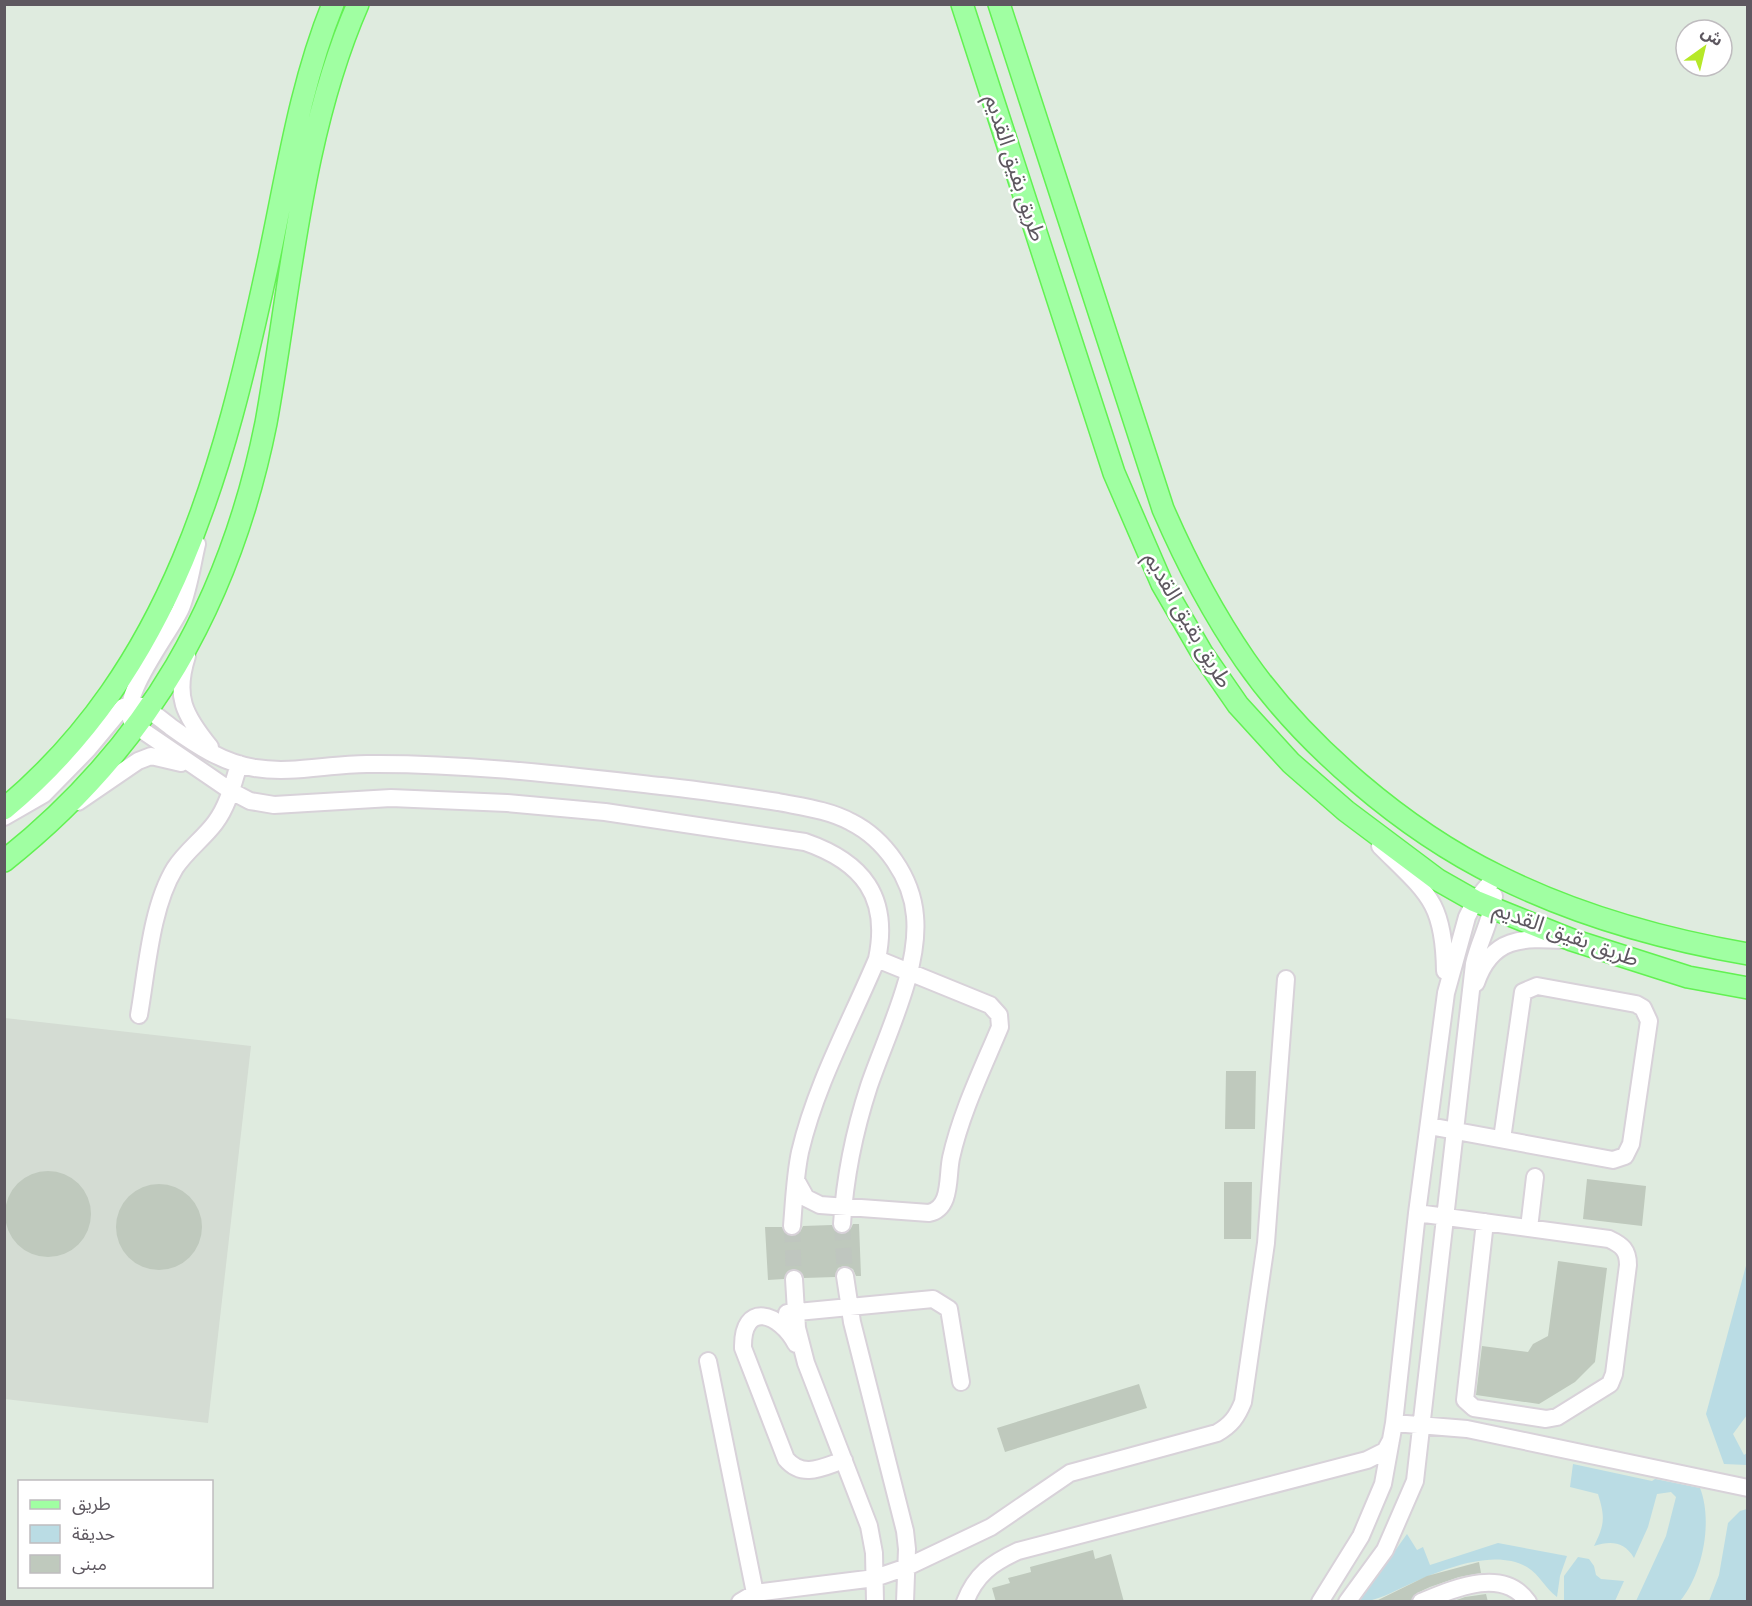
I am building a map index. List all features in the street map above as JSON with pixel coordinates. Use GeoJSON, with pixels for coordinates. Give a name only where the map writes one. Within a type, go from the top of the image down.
{"type":"FeatureCollection","features":[{"type":"Feature","properties":{"kind":"main road"},"geometry":{"type":"LineString","coordinates":[[4,809],[76,738],[113,693],[163,608],[210,494],[261,295],[303,88],[333,4]]}},
{"type":"Feature","properties":{"kind":"main road"},"geometry":{"type":"LineString","coordinates":[[4,861],[60,815],[174,670],[209,606],[234,545],[258,462],[312,149],[324,98],[358,4]]}},
{"type":"Feature","properties":{"kind":"main road","name":"طريق بقيق القديم"},"geometry":{"type":"LineString","coordinates":[[962,4],[1114,472],[1162,584],[1202,653],[1238,705],[1291,763],[1346,812],[1438,880],[1484,905],[1572,940],[1688,977],[1748,988]]}},
{"type":"Feature","properties":{"kind":"main road","name":"طريق بقيق القديم"},"geometry":{"type":"LineString","coordinates":[[999,4],[1159,499],[1185,560],[1213,611],[1247,662],[1323,752],[1407,819],[1496,876],[1543,896],[1657,936],[1748,954]]}},
{"type":"Feature","properties":{"kind":"street"},"geometry":{"type":"LineString","coordinates":[[210,494],[182,607],[133,691],[138,714],[195,768],[231,791],[250,801],[274,805],[391,798],[507,803],[616,814],[805,842],[830,850],[861,874],[873,892],[880,916],[881,941],[877,959],[823,1079],[800,1154],[792,1226]]}},
{"type":"Feature","properties":{"kind":"street"},"geometry":{"type":"LineString","coordinates":[[209,606],[186,657],[180,681],[183,706],[196,730],[218,756]]}},
{"type":"Feature","properties":{"kind":"street"},"geometry":{"type":"LineString","coordinates":[[138,714],[218,756],[256,768],[287,770],[397,764],[514,771],[716,792],[836,815],[873,837],[903,874],[911,893],[916,917],[908,972],[857,1123],[848,1159],[842,1224]]}},
{"type":"Feature","properties":{"kind":"street"},"geometry":{"type":"LineString","coordinates":[[4,817],[44,794],[138,714]]}},
{"type":"Feature","properties":{"kind":"street"},"geometry":{"type":"LineString","coordinates":[[60,815],[138,760],[151,756],[167,758],[195,768]]}},
{"type":"Feature","properties":{"kind":"street"},"geometry":{"type":"LineString","coordinates":[[139,1015],[159,907],[166,887],[186,853],[215,823],[231,791],[238,764]]}},
{"type":"Feature","properties":{"kind":"street"},"geometry":{"type":"LineString","coordinates":[[1346,812],[1422,888],[1433,904],[1444,936],[1446,993]]}},
{"type":"Feature","properties":{"kind":"street"},"geometry":{"type":"LineString","coordinates":[[1322,1601],[1361,1536],[1383,1484],[1393,1431],[1417,1213],[1446,993],[1459,940],[1484,905],[1496,876]]}},
{"type":"Feature","properties":{"kind":"street"},"geometry":{"type":"LineString","coordinates":[[1347,1602],[1385,1550],[1409,1501],[1419,1459],[1468,1009],[1484,905]]}},
{"type":"Feature","properties":{"kind":"street"},"geometry":{"type":"LineString","coordinates":[[1468,1009],[1485,964],[1505,945],[1526,939],[1572,940]]}},
{"type":"Feature","properties":{"kind":"street"},"geometry":{"type":"LineString","coordinates":[[796,1180],[801,1193],[814,1202],[929,1213],[943,1206],[959,1128],[1000,1027],[999,1015],[990,1005],[877,959]]}},
{"type":"Feature","properties":{"kind":"street"},"geometry":{"type":"LineString","coordinates":[[740,1602],[755,1593],[875,1578],[907,1567],[991,1527],[1070,1473],[1217,1433],[1229,1426],[1237,1416],[1243,1402],[1266,1243],[1286,979]]}},
{"type":"Feature","properties":{"kind":"street"},"geometry":{"type":"LineString","coordinates":[[1429,1126],[1613,1160],[1625,1156],[1631,1144],[1649,1021],[1643,1008],[1636,1004],[1537,986],[1523,992],[1502,1139]]}},
{"type":"Feature","properties":{"kind":"street"},"geometry":{"type":"LineString","coordinates":[[1529,1228],[1535,1177]]}},
{"type":"Feature","properties":{"kind":"street"},"geometry":{"type":"LineString","coordinates":[[1417,1213],[1445,1216],[1610,1239],[1624,1248],[1628,1256],[1614,1374],[1603,1389],[1557,1417],[1546,1419],[1474,1408],[1466,1400],[1485,1222]]}},
{"type":"Feature","properties":{"kind":"street"},"geometry":{"type":"LineString","coordinates":[[845,1276],[850,1309],[905,1531],[907,1567],[905,1602]]}},
{"type":"Feature","properties":{"kind":"street"},"geometry":{"type":"LineString","coordinates":[[794,1279],[797,1328],[806,1363],[869,1526],[875,1578],[875,1602]]}},
{"type":"Feature","properties":{"kind":"street"},"geometry":{"type":"LineString","coordinates":[[844,1460],[805,1471],[792,1466],[786,1459],[743,1348],[745,1328],[750,1320],[759,1316],[796,1312],[850,1309],[933,1299],[940,1301],[949,1310],[961,1382]]}},
{"type":"Feature","properties":{"kind":"street"},"geometry":{"type":"LineString","coordinates":[[759,1316],[780,1322],[789,1332],[806,1363]]}},
{"type":"Feature","properties":{"kind":"street"},"geometry":{"type":"LineString","coordinates":[[708,1361],[755,1593]]}},
{"type":"Feature","properties":{"kind":"street"},"geometry":{"type":"LineString","coordinates":[[1393,1431],[1423,1425],[1467,1429],[1748,1488]]}},
{"type":"Feature","properties":{"kind":"street"},"geometry":{"type":"LineString","coordinates":[[965,1602],[976,1578],[982,1572],[1018,1551],[1368,1460],[1385,1451],[1393,1431]]}},
{"type":"Feature","properties":{"kind":"street"},"geometry":{"type":"LineString","coordinates":[[1420,1602],[1445,1592],[1493,1582],[1510,1585],[1522,1593],[1528,1602]]}},
{"type":"Feature","properties":{"kind":"shaded area"},"geometry":{"type":"Polygon","coordinates":[[[5,1018],[251,1046],[208,1423],[5,1399],[5,1018]]]}},
{"type":"Feature","properties":{"kind":"green space"},"geometry":{"type":"Polygon","coordinates":[[[1747,1262],[1747,1415],[1733,1434],[1744,1455],[1747,1453],[1747,1465],[1724,1464],[1706,1414],[1747,1262]]]}},
{"type":"Feature","properties":{"kind":"green space"},"geometry":{"type":"Polygon","coordinates":[[[1573,1464],[1652,1481],[1655,1479],[1700,1488],[1706,1516],[1703,1547],[1695,1577],[1680,1601],[1636,1601],[1666,1536],[1676,1497],[1671,1492],[1657,1494],[1648,1527],[1634,1558],[1621,1545],[1606,1543],[1594,1546],[1603,1520],[1598,1494],[1570,1487],[1573,1464]]]}},
{"type":"Feature","properties":{"kind":"green space"},"geometry":{"type":"Polygon","coordinates":[[[1747,1509],[1747,1601],[1709,1601],[1719,1575],[1728,1523],[1740,1511],[1747,1509]]]}},
{"type":"Feature","properties":{"kind":"green space"},"geometry":{"type":"Polygon","coordinates":[[[1407,1534],[1417,1550],[1423,1547],[1430,1565],[1498,1543],[1567,1556],[1560,1576],[1557,1597],[1527,1567],[1514,1562],[1483,1560],[1452,1567],[1378,1598],[1358,1602],[1407,1534]]]}},
{"type":"Feature","properties":{"kind":"green space"},"geometry":{"type":"Polygon","coordinates":[[[1578,1557],[1589,1559],[1596,1575],[1601,1579],[1624,1581],[1615,1601],[1564,1601],[1564,1576],[1578,1557]]]}},
{"type":"Feature","properties":{"kind":"building"},"geometry":{"type":"Polygon","coordinates":[[[1226,1071],[1256,1071],[1255,1129],[1225,1129],[1226,1071]]]}},
{"type":"Feature","properties":{"kind":"building"},"geometry":{"type":"Polygon","coordinates":[[[48,1171],[65,1174],[79,1183],[88,1197],[91,1214],[88,1231],[79,1245],[65,1254],[48,1257],[31,1254],[17,1245],[8,1231],[5,1214],[8,1197],[17,1183],[31,1174],[48,1171]]]}},
{"type":"Feature","properties":{"kind":"building"},"geometry":{"type":"Polygon","coordinates":[[[1587,1179],[1646,1186],[1642,1226],[1583,1219],[1587,1179]]]}},
{"type":"Feature","properties":{"kind":"building"},"geometry":{"type":"Polygon","coordinates":[[[1224,1182],[1252,1182],[1251,1239],[1224,1239],[1224,1182]]]}},
{"type":"Feature","properties":{"kind":"building"},"geometry":{"type":"Polygon","coordinates":[[[159,1184],[176,1187],[190,1196],[199,1210],[202,1227],[199,1244],[190,1258],[176,1267],[159,1270],[142,1267],[128,1258],[119,1244],[116,1227],[119,1210],[128,1196],[142,1187],[159,1184]]]}},
{"type":"Feature","properties":{"kind":"building"},"geometry":{"type":"Polygon","coordinates":[[[853,1224],[859,1224],[861,1276],[856,1276],[853,1269],[844,1266],[838,1268],[835,1277],[804,1278],[802,1273],[794,1269],[788,1271],[784,1279],[768,1280],[765,1227],[782,1227],[786,1234],[792,1236],[800,1232],[803,1226],[832,1225],[836,1232],[842,1234],[850,1230],[853,1224]]]}},
{"type":"Feature","properties":{"kind":"building"},"geometry":{"type":"Polygon","coordinates":[[[1558,1261],[1607,1268],[1595,1362],[1575,1382],[1539,1404],[1476,1395],[1482,1346],[1528,1352],[1533,1344],[1548,1336],[1558,1261]]]}},
{"type":"Feature","properties":{"kind":"building"},"geometry":{"type":"Polygon","coordinates":[[[1139,1384],[1147,1408],[1005,1452],[997,1428],[1139,1384]]]}},
{"type":"Feature","properties":{"kind":"building"},"geometry":{"type":"Polygon","coordinates":[[[1093,1550],[1095,1559],[1111,1554],[1124,1602],[996,1602],[992,1588],[1010,1583],[1008,1578],[1031,1572],[1030,1567],[1093,1550]]]}},
{"type":"Feature","properties":{"kind":"building"},"geometry":{"type":"Polygon","coordinates":[[[1479,1562],[1481,1573],[1459,1577],[1430,1587],[1417,1593],[1411,1602],[1374,1602],[1427,1576],[1479,1562]]]}},
{"type":"Feature","properties":{"kind":"building"},"geometry":{"type":"Polygon","coordinates":[[[1486,1594],[1488,1602],[1451,1602],[1465,1597],[1486,1594]]]}},
{"type":"Feature","properties":{"kind":"tunnel"},"geometry":{"type":"LineString","coordinates":[[842,1224],[845,1276]]}},
{"type":"Feature","properties":{"kind":"tunnel"},"geometry":{"type":"LineString","coordinates":[[792,1226],[794,1279]]}}]}
